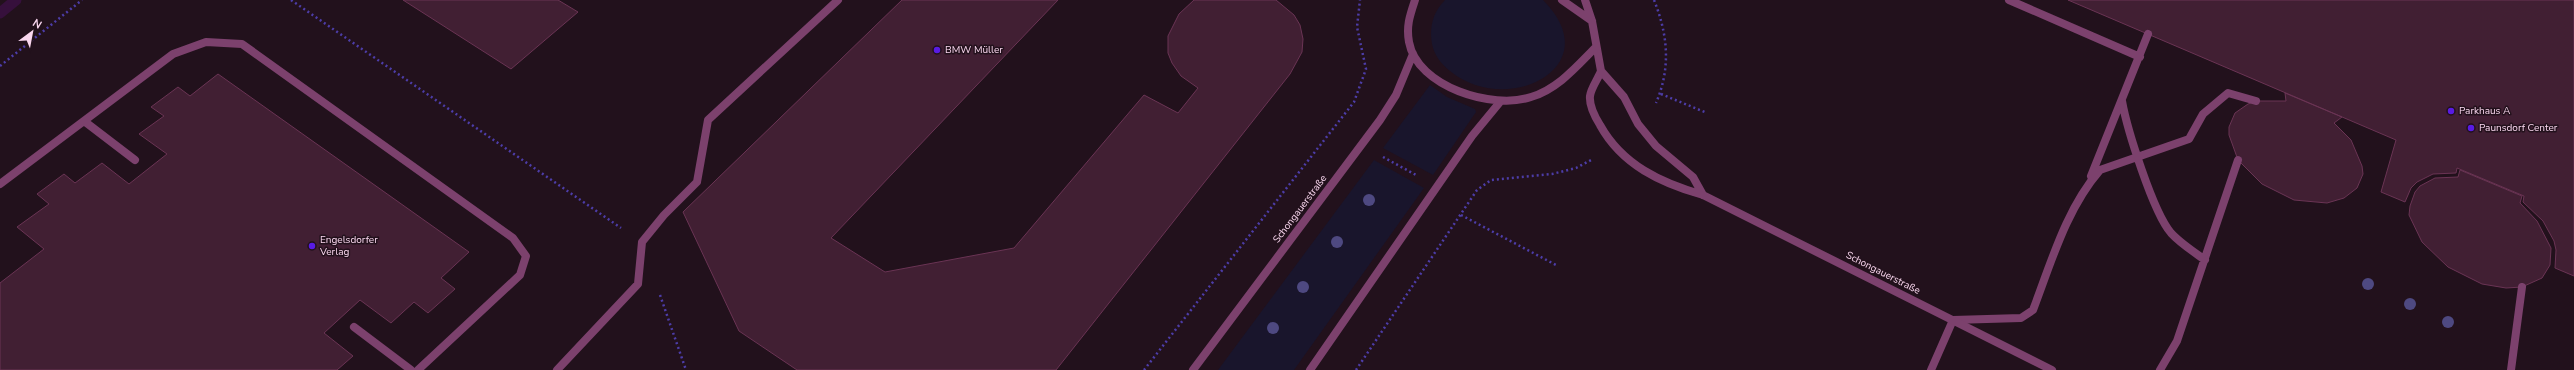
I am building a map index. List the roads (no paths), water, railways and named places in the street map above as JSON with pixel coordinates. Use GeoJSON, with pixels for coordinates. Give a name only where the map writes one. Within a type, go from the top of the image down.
{"type":"FeatureCollection","features":[{"type":"Feature","properties":{"kind":"street"},"geometry":{"type":"LineString","coordinates":[[557,370],[638,284],[642,242],[664,214],[697,182],[708,120],[838,0]]}},
{"type":"Feature","properties":{"kind":"street"},"geometry":{"type":"LineString","coordinates":[[1415,0],[1406,23],[1407,42],[1413,54],[1426,70],[1444,84],[1480,99],[1500,102],[1521,100],[1541,93],[1566,76],[1596,47]]}},
{"type":"Feature","properties":{"kind":"street"},"geometry":{"type":"LineString","coordinates":[[1562,0],[1592,21]]}},
{"type":"Feature","properties":{"kind":"street"},"geometry":{"type":"LineString","coordinates":[[1585,0],[1592,21],[1601,71],[1624,97],[1638,124],[1656,146],[1693,176],[1703,195]]}},
{"type":"Feature","properties":{"kind":"street"},"geometry":{"type":"LineString","coordinates":[[2009,0],[2140,57]]}},
{"type":"Feature","properties":{"kind":"street"},"geometry":{"type":"LineString","coordinates":[[1931,370],[1953,320],[2021,318],[2033,310],[2078,201],[2090,178],[2148,34]]}},
{"type":"Feature","properties":{"kind":"street"},"geometry":{"type":"LineString","coordinates":[[0,184],[173,54],[195,44],[213,39],[242,44],[513,238],[526,256],[520,275],[418,370]]}},
{"type":"Feature","properties":{"kind":"street","name":"Schongauerstraße"},"geometry":{"type":"LineString","coordinates":[[1193,370],[1380,120],[1396,95],[1413,54]]}},
{"type":"Feature","properties":{"kind":"street","name":"Schongauerstraße"},"geometry":{"type":"LineString","coordinates":[[1601,71],[1590,97],[1594,113],[1604,136],[1613,147],[1641,171],[1678,189],[1703,195],[2052,370]]}},
{"type":"Feature","properties":{"kind":"street"},"geometry":{"type":"LineString","coordinates":[[2090,178],[2100,170],[2139,155],[2189,139],[2203,114],[2228,94],[2256,101]]}},
{"type":"Feature","properties":{"kind":"street"},"geometry":{"type":"LineString","coordinates":[[2122,101],[2126,125],[2139,155],[2158,210],[2171,233],[2205,260]]}},
{"type":"Feature","properties":{"kind":"street"},"geometry":{"type":"LineString","coordinates":[[1310,370],[1472,136],[1500,102]]}},
{"type":"Feature","properties":{"kind":"street"},"geometry":{"type":"LineString","coordinates":[[84,121],[135,160]]}},
{"type":"Feature","properties":{"kind":"street"},"geometry":{"type":"LineString","coordinates":[[2160,370],[2177,341],[2238,160]]}},
{"type":"Feature","properties":{"kind":"street"},"geometry":{"type":"LineString","coordinates":[[2511,370],[2522,287]]}},
{"type":"Feature","properties":{"kind":"street"},"geometry":{"type":"LineString","coordinates":[[354,327],[411,370]]}},
{"type":"Feature","properties":{"kind":"waterway"},"geometry":{"type":"LineString","coordinates":[[0,13],[16,0]]}},
{"type":"Feature","properties":{"kind":"place","name":"BMW Müller"},"geometry":{"type":"Point","coordinates":[937,50]}},
{"type":"Feature","properties":{"kind":"place","name":"Parkhaus A"},"geometry":{"type":"Point","coordinates":[2451,111]}},
{"type":"Feature","properties":{"kind":"place","name":"Paunsdorf Center"},"geometry":{"type":"Point","coordinates":[2471,128]}},
{"type":"Feature","properties":{"kind":"place","name":"Engelsdorfer Verlag"},"geometry":{"type":"Point","coordinates":[312,246]}}]}
